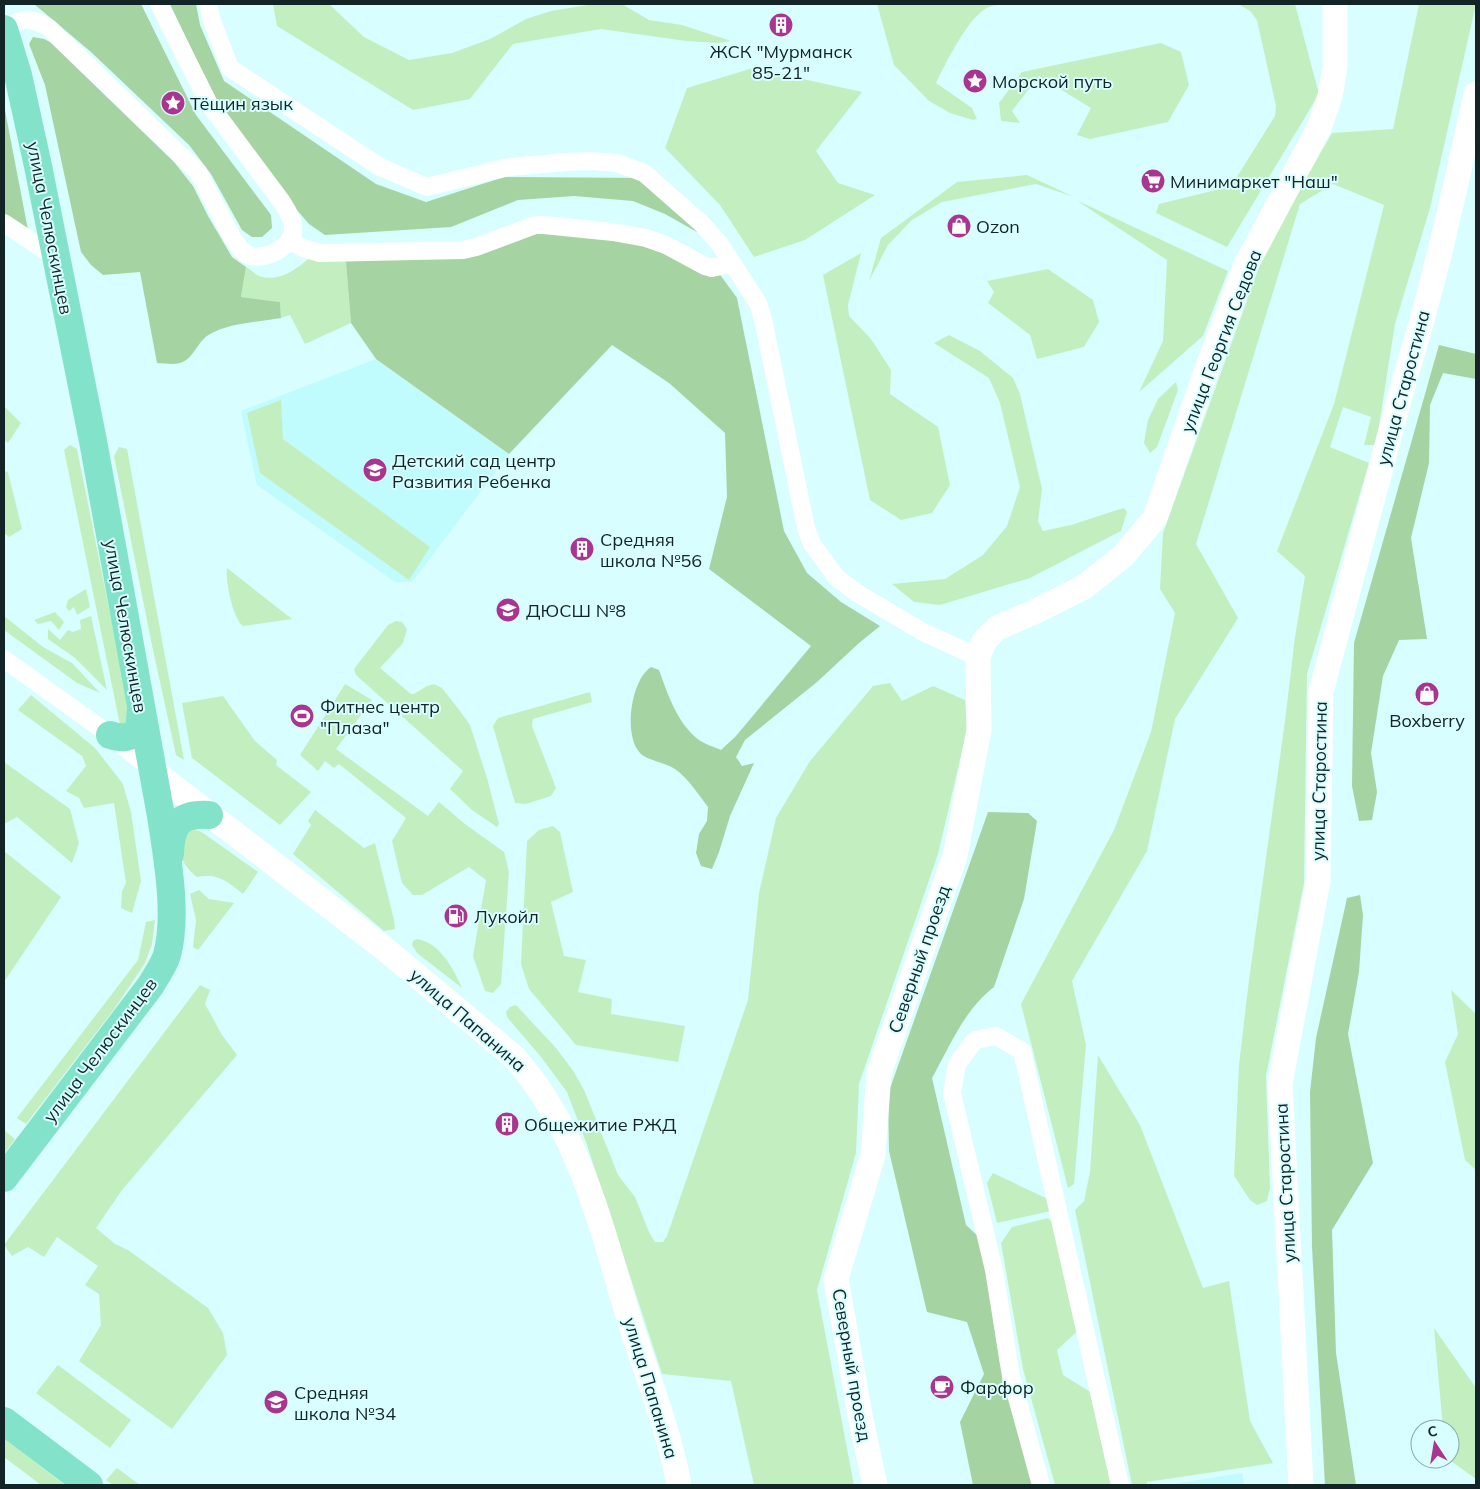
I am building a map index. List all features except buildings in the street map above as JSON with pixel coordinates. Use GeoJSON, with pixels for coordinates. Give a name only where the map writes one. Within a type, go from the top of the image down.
{"type":"FeatureCollection","features":[{"type":"Feature","properties":{"kind":"main road","name":"улица Георгия Седова"},"geometry":{"type":"LineString","coordinates":[[1155,518],[1204,377],[1245,268],[1319,128],[1330,96],[1335,67],[1335,15],[1325,4]]}},
{"type":"Feature","properties":{"kind":"main road","name":"улица Челюскинцев"},"geometry":{"type":"LineString","coordinates":[[4,30],[18,75],[38,166],[93,441],[153,771],[169,871],[171,934],[167,957],[151,986],[4,1178]]}},
{"type":"Feature","properties":{"kind":"main road","name":"улица Старостина"},"geometry":{"type":"LineString","coordinates":[[1301,1485],[1280,1084],[1318,881],[1320,692],[1419,332],[1476,94]]}},
{"type":"Feature","properties":{"kind":"main road","name":"Северный проезд"},"geometry":{"type":"LineString","coordinates":[[875,1485],[861,1420],[836,1279],[873,1155],[879,1073],[955,856],[980,730],[978,657],[984,641],[997,628],[1034,612],[1084,586],[1123,556],[1155,518]]}},
{"type":"Feature","properties":{"kind":"main road"},"geometry":{"type":"LineString","coordinates":[[110,735],[120,739],[130,737],[138,731],[141,708]]}},
{"type":"Feature","properties":{"kind":"main road","name":"улица Папанина"},"geometry":{"type":"LineString","coordinates":[[153,771],[384,949],[514,1057],[532,1077],[577,1158],[596,1208],[663,1423],[679,1485]]}},
{"type":"Feature","properties":{"kind":"main road"},"geometry":{"type":"LineString","coordinates":[[169,871],[170,848],[174,828],[186,816],[197,814],[209,815]]}},
{"type":"Feature","properties":{"kind":"main road"},"geometry":{"type":"LineString","coordinates":[[4,1421],[89,1485]]}},
{"type":"Feature","properties":{"kind":"street"},"geometry":{"type":"LineString","coordinates":[[4,30],[12,23],[23,19],[36,20],[48,27],[198,172],[232,237],[248,255],[263,256],[277,251],[290,240],[294,229],[290,216],[282,202],[209,104],[159,4]]}},
{"type":"Feature","properties":{"kind":"street"},"geometry":{"type":"LineString","coordinates":[[208,4],[212,21],[230,68],[380,167],[428,187],[509,167],[591,161],[617,163],[644,172],[701,223],[719,243],[758,303],[763,318],[806,528],[812,544],[837,578],[857,592],[923,632],[978,657]]}},
{"type":"Feature","properties":{"kind":"street"},"geometry":{"type":"LineString","coordinates":[[4,224],[55,258]]}},
{"type":"Feature","properties":{"kind":"street"},"geometry":{"type":"LineString","coordinates":[[290,240],[303,248],[320,253],[463,250],[476,247],[524,228],[544,225],[613,232],[646,238],[666,245],[712,268],[732,263]]}},
{"type":"Feature","properties":{"kind":"street"},"geometry":{"type":"LineString","coordinates":[[4,659],[110,735],[153,771]]}},
{"type":"Feature","properties":{"kind":"street"},"geometry":{"type":"LineString","coordinates":[[1041,1485],[1011,1376],[994,1270],[952,1093],[957,1064],[975,1040],[996,1036],[1022,1051],[1120,1485]]}},
{"type":"Feature","properties":{"kind":"shaded area","name":"Детский сад центр Развития Ребенка"},"geometry":{"type":"Polygon","coordinates":[[[376,359],[509,454],[412,582],[395,582],[257,485],[241,411],[376,359]]]}},
{"type":"Feature","properties":{"kind":"shaded area"},"geometry":{"type":"Polygon","coordinates":[[[1242,1473],[1244,1485],[1167,1485],[1242,1473]]]}},
{"type":"Feature","properties":{"kind":"green space"},"geometry":{"type":"Polygon","coordinates":[[[34,4],[141,4],[196,115],[271,215],[272,228],[262,237],[252,237],[242,230],[211,174],[189,145],[91,52],[34,4]]]}},
{"type":"Feature","properties":{"kind":"green space"},"geometry":{"type":"Polygon","coordinates":[[[170,4],[196,4],[200,25],[224,81],[376,184],[426,202],[504,177],[651,178],[704,236],[665,214],[633,201],[574,196],[518,200],[451,227],[325,235],[309,224],[290,202],[215,98],[170,4]]]}},
{"type":"Feature","properties":{"kind":"green space"},"geometry":{"type":"Polygon","coordinates":[[[273,4],[329,4],[364,37],[409,60],[452,53],[490,39],[526,19],[551,11],[588,5],[622,4],[649,20],[682,25],[731,41],[719,43],[686,41],[601,29],[513,44],[470,99],[413,110],[277,26],[273,4]]]}},
{"type":"Feature","properties":{"kind":"green space"},"geometry":{"type":"Polygon","coordinates":[[[877,4],[1004,4],[989,7],[973,20],[958,41],[936,83],[972,108],[977,119],[973,120],[950,113],[929,101],[894,65],[877,4]]]}},
{"type":"Feature","properties":{"kind":"green space"},"geometry":{"type":"Polygon","coordinates":[[[1238,4],[1295,4],[1319,94],[1227,247],[1156,213],[1159,204],[1228,187],[1235,180],[1275,116],[1276,106],[1257,20],[1250,11],[1238,4]]]}},
{"type":"Feature","properties":{"kind":"green space"},"geometry":{"type":"Polygon","coordinates":[[[1419,4],[1476,4],[1430,208],[1395,324],[1376,445],[1364,445],[1371,417],[1343,407],[1330,447],[1369,463],[1307,674],[1304,883],[1266,1076],[1270,1188],[1267,1201],[1257,1205],[1250,1200],[1234,1176],[1239,1065],[1249,980],[1295,637],[1305,576],[1277,551],[1334,404],[1384,205],[1333,184],[1300,204],[1196,544],[1238,618],[1175,719],[1147,851],[1072,981],[1086,1045],[1074,1184],[1068,1188],[1021,1004],[1114,830],[1151,732],[1175,613],[1160,589],[1163,533],[1266,248],[1332,133],[1393,129],[1419,4]]]}},
{"type":"Feature","properties":{"kind":"green space"},"geometry":{"type":"Polygon","coordinates":[[[33,37],[50,42],[174,162],[193,186],[232,257],[246,267],[241,297],[280,302],[281,318],[235,325],[218,330],[206,337],[185,361],[174,364],[157,363],[140,272],[103,275],[91,265],[81,252],[45,85],[29,44],[33,37]]]}},
{"type":"Feature","properties":{"kind":"green space"},"geometry":{"type":"Polygon","coordinates":[[[1161,43],[1181,52],[1189,85],[1168,122],[1090,139],[1077,135],[1091,108],[1039,76],[1012,111],[1020,123],[1001,121],[999,103],[1022,72],[1161,43]]]}},
{"type":"Feature","properties":{"kind":"green space"},"geometry":{"type":"Polygon","coordinates":[[[753,68],[862,92],[816,151],[838,183],[875,195],[805,240],[754,257],[720,205],[665,148],[687,88],[753,68]]]}},
{"type":"Feature","properties":{"kind":"green space"},"geometry":{"type":"Polygon","coordinates":[[[4,105],[28,230],[4,214],[4,105]]]}},
{"type":"Feature","properties":{"kind":"green space"},"geometry":{"type":"Polygon","coordinates":[[[1027,175],[1074,197],[1036,184],[942,202],[912,220],[888,245],[869,281],[881,238],[957,182],[1027,175]]]}},
{"type":"Feature","properties":{"kind":"green space"},"geometry":{"type":"Polygon","coordinates":[[[1076,200],[1228,271],[1203,336],[1139,392],[1163,341],[1167,260],[1076,200]]]}},
{"type":"Feature","properties":{"kind":"green space"},"geometry":{"type":"Polygon","coordinates":[[[581,225],[696,257],[721,276],[737,298],[784,531],[807,573],[841,602],[880,626],[817,682],[745,740],[736,757],[742,766],[754,763],[730,816],[712,869],[701,866],[696,853],[699,834],[707,821],[708,807],[693,786],[680,773],[671,767],[651,760],[640,753],[635,745],[631,721],[634,695],[638,683],[651,667],[659,670],[674,708],[691,733],[699,740],[721,750],[736,736],[811,646],[709,569],[727,497],[725,433],[669,383],[612,345],[509,454],[376,359],[351,323],[345,251],[451,251],[581,225]]]}},
{"type":"Feature","properties":{"kind":"green space"},"geometry":{"type":"Polygon","coordinates":[[[318,250],[345,251],[351,323],[305,344],[290,315],[281,318],[280,302],[241,297],[246,267],[259,276],[276,277],[292,271],[318,250]]]}},
{"type":"Feature","properties":{"kind":"green space"},"geometry":{"type":"Polygon","coordinates":[[[861,253],[848,305],[849,316],[871,339],[891,370],[890,394],[938,427],[950,485],[932,513],[901,520],[870,500],[823,275],[861,253]]]}},
{"type":"Feature","properties":{"kind":"green space"},"geometry":{"type":"Polygon","coordinates":[[[1048,269],[1093,300],[1099,322],[1084,347],[1037,359],[1030,335],[988,303],[994,292],[987,281],[1048,269]]]}},
{"type":"Feature","properties":{"kind":"green space"},"geometry":{"type":"Polygon","coordinates":[[[949,335],[980,351],[1013,378],[1020,394],[1042,489],[1038,521],[1043,531],[1071,525],[1124,508],[1127,512],[1121,531],[1030,578],[940,605],[914,602],[892,584],[945,579],[983,555],[1007,526],[1020,487],[1000,403],[989,378],[934,343],[949,335]]]}},
{"type":"Feature","properties":{"kind":"green space"},"geometry":{"type":"Polygon","coordinates":[[[1439,345],[1476,354],[1476,379],[1443,373],[1430,405],[1429,463],[1411,538],[1427,639],[1399,640],[1383,676],[1371,753],[1377,792],[1372,820],[1359,821],[1352,786],[1354,643],[1439,345]]]}},
{"type":"Feature","properties":{"kind":"green space"},"geometry":{"type":"Polygon","coordinates":[[[1176,382],[1178,390],[1157,447],[1150,453],[1144,443],[1148,420],[1158,399],[1176,382]]]}},
{"type":"Feature","properties":{"kind":"green space"},"geometry":{"type":"Polygon","coordinates":[[[281,400],[283,439],[430,547],[409,580],[260,473],[247,413],[281,400]]]}},
{"type":"Feature","properties":{"kind":"green space"},"geometry":{"type":"Polygon","coordinates":[[[4,406],[21,423],[8,443],[4,440],[4,406]]]}},
{"type":"Feature","properties":{"kind":"green space"},"geometry":{"type":"Polygon","coordinates":[[[70,445],[77,449],[132,723],[120,725],[64,450],[70,445]]]}},
{"type":"Feature","properties":{"kind":"green space"},"geometry":{"type":"Polygon","coordinates":[[[119,447],[127,449],[184,760],[176,755],[153,650],[114,456],[119,447]]]}},
{"type":"Feature","properties":{"kind":"green space"},"geometry":{"type":"Polygon","coordinates":[[[4,471],[8,472],[22,529],[9,537],[4,533],[4,471]]]}},
{"type":"Feature","properties":{"kind":"green space"},"geometry":{"type":"Polygon","coordinates":[[[227,568],[292,619],[243,626],[236,616],[230,599],[227,568]]]}},
{"type":"Feature","properties":{"kind":"green space"},"geometry":{"type":"Polygon","coordinates":[[[86,589],[90,607],[77,615],[74,607],[69,611],[66,607],[68,600],[86,589]]]}},
{"type":"Feature","properties":{"kind":"green space"},"geometry":{"type":"Polygon","coordinates":[[[55,612],[64,622],[59,630],[51,621],[38,624],[34,620],[55,612]]]}},
{"type":"Feature","properties":{"kind":"green space"},"geometry":{"type":"Polygon","coordinates":[[[4,616],[43,647],[72,663],[100,693],[77,683],[4,630],[4,616]]]}},
{"type":"Feature","properties":{"kind":"green space"},"geometry":{"type":"Polygon","coordinates":[[[91,616],[107,690],[75,658],[48,639],[48,629],[60,640],[68,630],[73,632],[81,629],[80,620],[91,616]]]}},
{"type":"Feature","properties":{"kind":"green space"},"geometry":{"type":"Polygon","coordinates":[[[396,621],[402,622],[407,629],[403,643],[380,668],[411,694],[434,684],[442,688],[460,711],[470,725],[487,778],[499,824],[497,827],[472,810],[450,789],[463,771],[356,675],[354,669],[388,625],[396,621]]]}},
{"type":"Feature","properties":{"kind":"green space"},"geometry":{"type":"Polygon","coordinates":[[[890,683],[902,701],[933,686],[965,700],[967,730],[938,854],[859,1084],[856,1153],[817,1290],[854,1485],[754,1485],[731,1381],[662,1374],[586,1142],[567,1092],[541,1057],[507,1017],[506,1012],[510,1007],[516,1005],[556,1048],[574,1072],[585,1092],[618,1175],[635,1197],[655,1242],[663,1242],[667,1236],[748,1000],[759,893],[776,818],[810,761],[873,686],[890,683]]]}},
{"type":"Feature","properties":{"kind":"green space"},"geometry":{"type":"Polygon","coordinates":[[[345,684],[372,700],[336,749],[428,816],[439,802],[465,824],[504,852],[509,872],[501,984],[493,993],[485,991],[473,956],[486,880],[469,867],[422,895],[413,895],[402,883],[392,841],[406,818],[339,764],[334,768],[325,761],[318,771],[300,755],[345,684]]]}},
{"type":"Feature","properties":{"kind":"green space"},"geometry":{"type":"Polygon","coordinates":[[[590,692],[592,702],[533,719],[532,726],[556,788],[551,796],[526,804],[515,803],[493,726],[498,718],[590,692]]]}},
{"type":"Feature","properties":{"kind":"green space"},"geometry":{"type":"Polygon","coordinates":[[[31,695],[95,748],[123,784],[131,812],[141,881],[132,913],[121,908],[122,891],[126,883],[114,803],[84,808],[79,798],[66,791],[86,766],[82,756],[18,710],[31,695]]]}},
{"type":"Feature","properties":{"kind":"green space"},"geometry":{"type":"Polygon","coordinates":[[[223,696],[255,741],[277,760],[276,765],[311,792],[280,825],[192,758],[182,703],[223,696]]]}},
{"type":"Feature","properties":{"kind":"green space"},"geometry":{"type":"Polygon","coordinates":[[[4,762],[70,809],[79,843],[72,863],[17,817],[4,824],[4,762]]]}},
{"type":"Feature","properties":{"kind":"green space"},"geometry":{"type":"Polygon","coordinates":[[[315,810],[364,848],[375,843],[395,929],[384,931],[293,854],[311,825],[308,821],[315,810]]]}},
{"type":"Feature","properties":{"kind":"green space"},"geometry":{"type":"Polygon","coordinates":[[[988,812],[1028,813],[1037,821],[1024,899],[994,987],[983,996],[966,1017],[932,1078],[966,1225],[981,1239],[1000,1363],[1032,1485],[973,1485],[960,1422],[984,1374],[967,1322],[927,1312],[889,1151],[888,1094],[988,812]]]}},
{"type":"Feature","properties":{"kind":"green space"},"geometry":{"type":"Polygon","coordinates":[[[553,826],[560,832],[573,892],[551,902],[564,956],[586,960],[578,992],[612,999],[611,1014],[685,1026],[678,1062],[576,1045],[529,989],[521,964],[527,841],[539,830],[553,826]]]}},
{"type":"Feature","properties":{"kind":"green space"},"geometry":{"type":"Polygon","coordinates":[[[195,829],[258,872],[243,894],[232,885],[217,877],[197,877],[184,863],[181,853],[180,835],[195,829]]]}},
{"type":"Feature","properties":{"kind":"green space"},"geometry":{"type":"Polygon","coordinates":[[[4,851],[61,897],[4,982],[4,851]]]}},
{"type":"Feature","properties":{"kind":"green space"},"geometry":{"type":"Polygon","coordinates":[[[199,890],[209,899],[234,903],[198,950],[193,947],[196,920],[190,894],[199,890]]]}},
{"type":"Feature","properties":{"kind":"green space"},"geometry":{"type":"Polygon","coordinates":[[[1360,895],[1363,915],[1359,972],[1348,1034],[1373,1163],[1332,1230],[1336,1353],[1356,1485],[1325,1485],[1312,1247],[1310,1092],[1316,1038],[1347,898],[1360,895]]]}},
{"type":"Feature","properties":{"kind":"green space"},"geometry":{"type":"Polygon","coordinates":[[[155,920],[152,944],[145,963],[115,1008],[26,1124],[17,1118],[138,960],[146,922],[155,920]]]}},
{"type":"Feature","properties":{"kind":"green space"},"geometry":{"type":"Polygon","coordinates":[[[417,939],[425,941],[445,957],[462,988],[417,953],[412,945],[413,941],[417,939]]]}},
{"type":"Feature","properties":{"kind":"green space"},"geometry":{"type":"Polygon","coordinates":[[[200,985],[210,990],[205,1004],[222,1035],[237,1055],[122,1190],[96,1228],[115,1244],[128,1250],[208,1308],[223,1333],[227,1355],[172,1429],[79,1361],[101,1325],[99,1294],[85,1285],[98,1266],[57,1237],[44,1257],[28,1247],[12,1256],[4,1245],[200,985]]]}},
{"type":"Feature","properties":{"kind":"green space"},"geometry":{"type":"Polygon","coordinates":[[[1451,990],[1476,1014],[1476,1170],[1465,1160],[1445,1062],[1458,1034],[1451,990]]]}},
{"type":"Feature","properties":{"kind":"green space"},"geometry":{"type":"Polygon","coordinates":[[[1098,1055],[1140,1125],[1203,1288],[1229,1281],[1250,1421],[1273,1463],[1147,1482],[1147,1485],[1132,1485],[1075,1210],[1084,1201],[1090,1172],[1098,1055]]]}},
{"type":"Feature","properties":{"kind":"green space"},"geometry":{"type":"Polygon","coordinates":[[[4,1132],[15,1139],[4,1154],[4,1132]]]}},
{"type":"Feature","properties":{"kind":"green space"},"geometry":{"type":"Polygon","coordinates":[[[993,1173],[1052,1201],[1055,1210],[997,1223],[987,1183],[993,1173]]]}},
{"type":"Feature","properties":{"kind":"green space"},"geometry":{"type":"Polygon","coordinates":[[[1048,1218],[1057,1227],[1082,1327],[1057,1350],[1063,1375],[1097,1396],[1115,1485],[1055,1485],[1023,1369],[1001,1243],[1012,1227],[1048,1218]]]}},
{"type":"Feature","properties":{"kind":"green space"},"geometry":{"type":"Polygon","coordinates":[[[1434,1328],[1476,1388],[1476,1479],[1460,1468],[1460,1419],[1442,1419],[1434,1328]]]}},
{"type":"Feature","properties":{"kind":"green space"},"geometry":{"type":"Polygon","coordinates":[[[58,1365],[131,1420],[110,1448],[36,1393],[58,1365]]]}},
{"type":"Feature","properties":{"kind":"green space"},"geometry":{"type":"Polygon","coordinates":[[[4,1438],[65,1485],[41,1485],[4,1457],[4,1438]]]}},
{"type":"Feature","properties":{"kind":"green space"},"geometry":{"type":"Polygon","coordinates":[[[117,1468],[140,1485],[113,1485],[106,1480],[117,1468]]]}},
{"type":"Feature","properties":{"kind":"place","name":"ЖСК \"Мурманск 85-21\""},"geometry":{"type":"Point","coordinates":[781,25]}},
{"type":"Feature","properties":{"kind":"place","name":"Морской путь"},"geometry":{"type":"Point","coordinates":[975,81]}},
{"type":"Feature","properties":{"kind":"place","name":"Тёщин язык"},"geometry":{"type":"Point","coordinates":[173,103]}},
{"type":"Feature","properties":{"kind":"place","name":"Минимаркет \"Наш\""},"geometry":{"type":"Point","coordinates":[1153,181]}},
{"type":"Feature","properties":{"kind":"place","name":"Ozon"},"geometry":{"type":"Point","coordinates":[959,226]}},
{"type":"Feature","properties":{"kind":"place","name":"Детский сад центр Развития Ребенка"},"geometry":{"type":"Point","coordinates":[375,470]}},
{"type":"Feature","properties":{"kind":"place","name":"Средняя школа №56"},"geometry":{"type":"Point","coordinates":[582,549]}},
{"type":"Feature","properties":{"kind":"place","name":"ДЮСШ №8"},"geometry":{"type":"Point","coordinates":[508,610]}},
{"type":"Feature","properties":{"kind":"place","name":"Boxberry"},"geometry":{"type":"Point","coordinates":[1427,694]}},
{"type":"Feature","properties":{"kind":"place","name":"Фитнес центр \"Плаза\""},"geometry":{"type":"Point","coordinates":[302,716]}},
{"type":"Feature","properties":{"kind":"place","name":"Лукойл"},"geometry":{"type":"Point","coordinates":[456,916]}},
{"type":"Feature","properties":{"kind":"place","name":"Общежитие РЖД"},"geometry":{"type":"Point","coordinates":[507,1124]}},
{"type":"Feature","properties":{"kind":"place","name":"Фарфор"},"geometry":{"type":"Point","coordinates":[942,1387]}},
{"type":"Feature","properties":{"kind":"place","name":"Средняя школа №34"},"geometry":{"type":"Point","coordinates":[276,1402]}}]}
